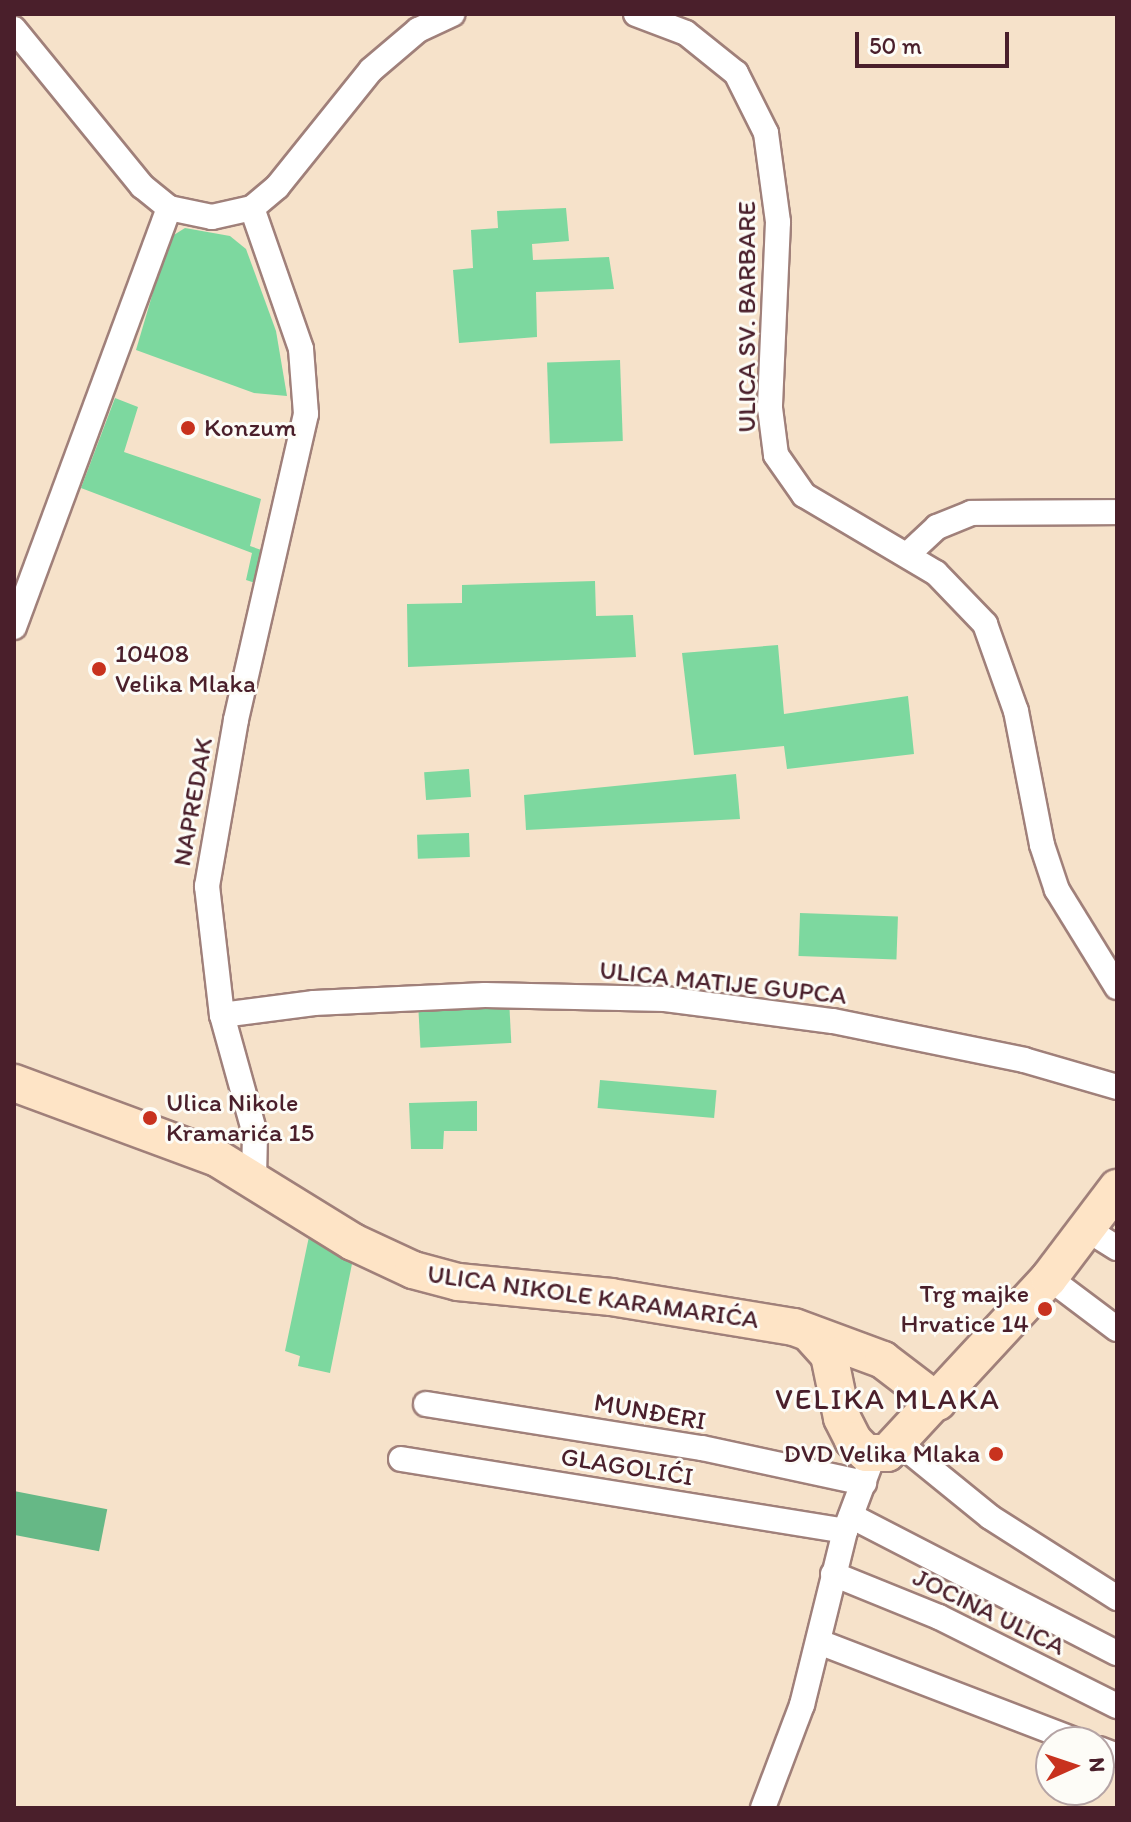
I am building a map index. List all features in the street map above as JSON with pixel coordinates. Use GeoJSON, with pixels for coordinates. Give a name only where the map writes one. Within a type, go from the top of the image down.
{"type":"FeatureCollection","features":[{"type":"Feature","properties":{"kind":"main road","name":"ULICA NIKOLE KARAMARIĆA"},"geometry":{"type":"LineString","coordinates":[[14,1083],[186,1146],[254,1177],[353,1242],[434,1277],[685,1307],[809,1333],[883,1360],[938,1402]]}},
{"type":"Feature","properties":{"kind":"main road"},"geometry":{"type":"LineString","coordinates":[[809,1333],[829,1355],[847,1430],[860,1448],[878,1460],[938,1402],[1049,1278],[1103,1239],[1117,1188]]}},
{"type":"Feature","properties":{"kind":"street"},"geometry":{"type":"LineString","coordinates":[[14,29],[122,166],[169,208],[212,217],[252,208],[277,187],[371,70],[418,30],[452,14]]}},
{"type":"Feature","properties":{"kind":"street","name":"ULICA SV. BARBARE"},"geometry":{"type":"LineString","coordinates":[[636,14],[663,18],[736,73],[766,133],[778,222],[770,408],[776,455],[804,495],[955,587],[985,624],[1016,711],[1042,845],[1057,890],[1117,987]]}},
{"type":"Feature","properties":{"kind":"street"},"geometry":{"type":"LineString","coordinates":[[14,627],[169,208]]}},
{"type":"Feature","properties":{"kind":"street","name":"NAPREDAK"},"geometry":{"type":"LineString","coordinates":[[252,208],[301,349],[306,414],[210,853],[208,932],[222,1015],[255,1134],[254,1177]]}},
{"type":"Feature","properties":{"kind":"street"},"geometry":{"type":"LineString","coordinates":[[907,555],[937,527],[971,513],[1117,512]]}},
{"type":"Feature","properties":{"kind":"street","name":"ULICA MATIJE GUPCA"},"geometry":{"type":"LineString","coordinates":[[222,1015],[314,1003],[485,995],[665,999],[833,1021],[1024,1060],[1117,1087]]}},
{"type":"Feature","properties":{"kind":"street"},"geometry":{"type":"LineString","coordinates":[[1049,1278],[1117,1329]]}},
{"type":"Feature","properties":{"kind":"street","name":"MUNĐERI"},"geometry":{"type":"LineString","coordinates":[[426,1404],[702,1448],[878,1460]]}},
{"type":"Feature","properties":{"kind":"street","name":"GLAGOLIĆI"},"geometry":{"type":"LineString","coordinates":[[401,1459],[848,1523],[1117,1653]]}},
{"type":"Feature","properties":{"kind":"street"},"geometry":{"type":"LineString","coordinates":[[763,1808],[819,1642],[833,1574],[848,1523],[878,1460],[990,1517],[1117,1598]]}},
{"type":"Feature","properties":{"kind":"street","name":"JOCINA ULICA"},"geometry":{"type":"LineString","coordinates":[[833,1574],[939,1617],[1117,1706]]}},
{"type":"Feature","properties":{"kind":"street"},"geometry":{"type":"LineString","coordinates":[[819,1642],[1037,1726]]}},
{"type":"Feature","properties":{"kind":"green space"},"geometry":{"type":"Polygon","coordinates":[[[566,208],[569,241],[532,244],[533,260],[609,257],[614,289],[536,292],[537,337],[459,343],[453,270],[473,268],[471,230],[498,228],[497,211],[566,208]]]}},
{"type":"Feature","properties":{"kind":"green space"},"geometry":{"type":"Polygon","coordinates":[[[185,228],[230,236],[246,249],[276,331],[287,396],[254,393],[136,350],[169,238],[185,228]]]}},
{"type":"Feature","properties":{"kind":"green space"},"geometry":{"type":"Polygon","coordinates":[[[620,360],[623,441],[550,443],[547,363],[620,360]]]}},
{"type":"Feature","properties":{"kind":"green space"},"geometry":{"type":"Polygon","coordinates":[[[115,398],[138,407],[124,452],[261,499],[250,546],[270,553],[261,585],[246,580],[252,553],[81,488],[115,398]]]}},
{"type":"Feature","properties":{"kind":"green space"},"geometry":{"type":"Polygon","coordinates":[[[595,581],[596,616],[633,615],[636,657],[408,667],[407,604],[462,603],[462,585],[595,581]]]}},
{"type":"Feature","properties":{"kind":"green space"},"geometry":{"type":"Polygon","coordinates":[[[778,645],[784,714],[908,696],[914,754],[787,769],[784,746],[694,755],[682,653],[778,645]]]}},
{"type":"Feature","properties":{"kind":"green space"},"geometry":{"type":"Polygon","coordinates":[[[469,769],[471,797],[426,800],[424,772],[469,769]]]}},
{"type":"Feature","properties":{"kind":"green space"},"geometry":{"type":"Polygon","coordinates":[[[736,774],[740,819],[526,830],[524,795],[736,774]]]}},
{"type":"Feature","properties":{"kind":"green space"},"geometry":{"type":"Polygon","coordinates":[[[469,833],[470,857],[418,859],[417,835],[469,833]]]}},
{"type":"Feature","properties":{"kind":"green space"},"geometry":{"type":"Polygon","coordinates":[[[800,913],[898,916],[896,959],[798,956],[800,913]]]}},
{"type":"Feature","properties":{"kind":"green space"},"geometry":{"type":"Polygon","coordinates":[[[509,999],[511,1043],[420,1048],[418,1004],[509,999]]]}},
{"type":"Feature","properties":{"kind":"green space"},"geometry":{"type":"Polygon","coordinates":[[[600,1080],[717,1090],[714,1118],[598,1108],[600,1080]]]}},
{"type":"Feature","properties":{"kind":"green space"},"geometry":{"type":"Polygon","coordinates":[[[477,1101],[477,1131],[444,1131],[443,1149],[411,1149],[409,1103],[477,1101]]]}},
{"type":"Feature","properties":{"kind":"green space"},"geometry":{"type":"Polygon","coordinates":[[[311,1227],[354,1254],[330,1373],[298,1366],[300,1356],[285,1351],[311,1227]]]}},
{"type":"Feature","properties":{"kind":"green space"},"geometry":{"type":"Polygon","coordinates":[[[14,1491],[107,1509],[99,1551],[14,1535],[14,1491]]]}},
{"type":"Feature","properties":{"kind":"place","name":"Konzum"},"geometry":{"type":"Point","coordinates":[188,428]}},
{"type":"Feature","properties":{"kind":"place","name":"10408 Velika Mlaka"},"geometry":{"type":"Point","coordinates":[99,669]}},
{"type":"Feature","properties":{"kind":"place","name":"Ulica Nikole Kramarića 15"},"geometry":{"type":"Point","coordinates":[150,1118]}},
{"type":"Feature","properties":{"kind":"place","name":"Trg majke Hrvatice 14"},"geometry":{"type":"Point","coordinates":[1045,1309]}},
{"type":"Feature","properties":{"kind":"place","name":"DVD Velika Mlaka"},"geometry":{"type":"Point","coordinates":[996,1454]}},
{"type":"Feature","properties":{"kind":"district","name":"VELIKA MLAKA"},"geometry":{"type":"Point","coordinates":[888,1399]}}]}
